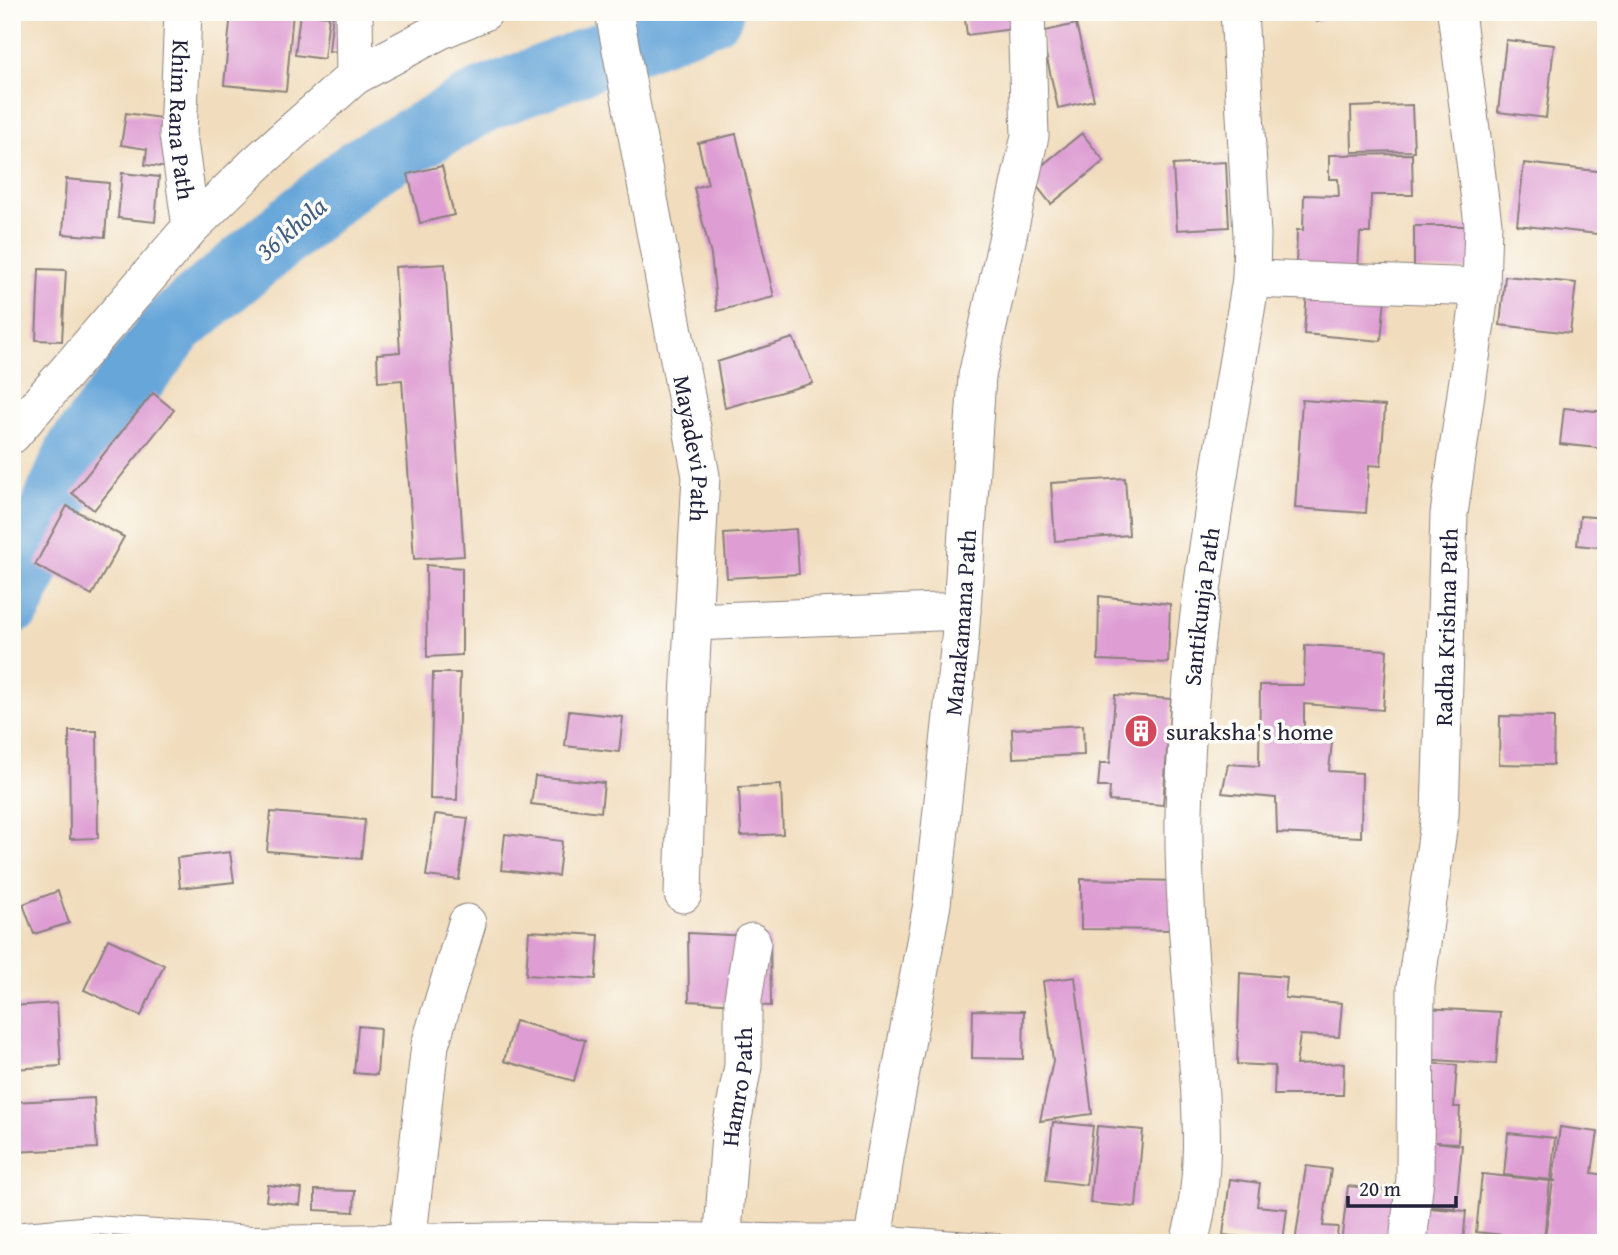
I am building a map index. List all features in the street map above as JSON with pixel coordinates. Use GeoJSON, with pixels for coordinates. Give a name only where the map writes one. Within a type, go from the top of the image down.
{"type":"FeatureCollection","features":[{"type":"Feature","properties":{"kind":"street","name":"Khim Rana Path"},"geometry":{"type":"LineString","coordinates":[[183,12],[178,135],[191,227]]}},
{"type":"Feature","properties":{"kind":"street"},"geometry":{"type":"LineString","coordinates":[[354,12],[355,76]]}},
{"type":"Feature","properties":{"kind":"street"},"geometry":{"type":"LineString","coordinates":[[12,435],[191,227],[355,76],[440,22],[484,12]]}},
{"type":"Feature","properties":{"kind":"street","name":"Mayadevi Path"},"geometry":{"type":"LineString","coordinates":[[614,12],[701,476],[683,894]]}},
{"type":"Feature","properties":{"kind":"street","name":"Manakamana Path"},"geometry":{"type":"LineString","coordinates":[[874,1234],[885,1158],[932,904],[962,611],[977,376],[1030,136],[1026,12]]}},
{"type":"Feature","properties":{"kind":"street","name":"Santikunja Path"},"geometry":{"type":"LineString","coordinates":[[1189,1243],[1195,1223],[1204,1141],[1183,873],[1185,733],[1201,590],[1251,279],[1252,234],[1239,12]]}},
{"type":"Feature","properties":{"kind":"street","name":"Radha Krishna Path"},"geometry":{"type":"LineString","coordinates":[[1408,1243],[1415,1178],[1416,986],[1440,815],[1450,514],[1481,287],[1483,224],[1456,12]]}},
{"type":"Feature","properties":{"kind":"street"},"geometry":{"type":"LineString","coordinates":[[1251,279],[1481,287]]}},
{"type":"Feature","properties":{"kind":"street"},"geometry":{"type":"LineString","coordinates":[[693,622],[962,611]]}},
{"type":"Feature","properties":{"kind":"street"},"geometry":{"type":"LineString","coordinates":[[408,1234],[430,1045],[467,923]]}},
{"type":"Feature","properties":{"kind":"street","name":"Hamro Path"},"geometry":{"type":"LineString","coordinates":[[723,1233],[730,1134],[743,1066],[743,999],[752,942]]}},
{"type":"Feature","properties":{"kind":"lane"},"geometry":{"type":"LineString","coordinates":[[12,1232],[93,1225],[252,1235],[874,1234],[997,1243]]}},
{"type":"Feature","properties":{"kind":"building"},"geometry":{"type":"Polygon","coordinates":[[[231,12],[293,12],[286,91],[224,85],[231,12]]]}},
{"type":"Feature","properties":{"kind":"building"},"geometry":{"type":"Polygon","coordinates":[[[333,12],[351,12],[347,53],[329,51],[333,12]]]}},
{"type":"Feature","properties":{"kind":"building"},"geometry":{"type":"Polygon","coordinates":[[[964,12],[1019,12],[1021,28],[967,35],[964,12]]]}},
{"type":"Feature","properties":{"kind":"building"},"geometry":{"type":"Polygon","coordinates":[[[1312,12],[1337,12],[1317,22],[1312,12]]]}},
{"type":"Feature","properties":{"kind":"building"},"geometry":{"type":"Polygon","coordinates":[[[300,13],[329,16],[324,59],[295,55],[300,13]]]}},
{"type":"Feature","properties":{"kind":"building"},"geometry":{"type":"Polygon","coordinates":[[[1076,24],[1094,100],[1058,108],[1041,32],[1076,24]]]}},
{"type":"Feature","properties":{"kind":"building"},"geometry":{"type":"Polygon","coordinates":[[[1506,40],[1554,45],[1546,118],[1498,112],[1506,40]]]}},
{"type":"Feature","properties":{"kind":"building"},"geometry":{"type":"Polygon","coordinates":[[[1412,105],[1414,151],[1352,152],[1351,107],[1412,105]]]}},
{"type":"Feature","properties":{"kind":"building"},"geometry":{"type":"Polygon","coordinates":[[[126,113],[175,120],[169,168],[145,165],[147,149],[121,145],[126,113]]]}},
{"type":"Feature","properties":{"kind":"building"},"geometry":{"type":"Polygon","coordinates":[[[1082,133],[1104,161],[1051,204],[1029,176],[1082,133]]]}},
{"type":"Feature","properties":{"kind":"building"},"geometry":{"type":"Polygon","coordinates":[[[736,134],[774,297],[717,311],[711,255],[694,188],[708,184],[698,143],[736,134]]]}},
{"type":"Feature","properties":{"kind":"building"},"geometry":{"type":"Polygon","coordinates":[[[1412,154],[1413,195],[1371,195],[1370,233],[1360,233],[1358,270],[1296,268],[1297,230],[1303,230],[1304,195],[1339,196],[1338,179],[1329,179],[1329,155],[1412,154]]]}},
{"type":"Feature","properties":{"kind":"building"},"geometry":{"type":"Polygon","coordinates":[[[1226,162],[1229,227],[1177,230],[1173,165],[1226,162]]]}},
{"type":"Feature","properties":{"kind":"building"},"geometry":{"type":"Polygon","coordinates":[[[1524,163],[1606,172],[1606,235],[1517,225],[1524,163]]]}},
{"type":"Feature","properties":{"kind":"building"},"geometry":{"type":"Polygon","coordinates":[[[442,166],[454,215],[420,223],[408,174],[442,166]]]}},
{"type":"Feature","properties":{"kind":"building"},"geometry":{"type":"Polygon","coordinates":[[[122,173],[159,177],[155,222],[118,218],[122,173]]]}},
{"type":"Feature","properties":{"kind":"building"},"geometry":{"type":"Polygon","coordinates":[[[66,179],[109,183],[105,237],[63,234],[66,179]]]}},
{"type":"Feature","properties":{"kind":"building"},"geometry":{"type":"Polygon","coordinates":[[[1414,226],[1473,226],[1473,270],[1414,270],[1414,226]]]}},
{"type":"Feature","properties":{"kind":"building"},"geometry":{"type":"Polygon","coordinates":[[[445,264],[464,556],[414,559],[402,380],[378,382],[377,354],[400,352],[395,267],[445,264]]]}},
{"type":"Feature","properties":{"kind":"building"},"geometry":{"type":"Polygon","coordinates":[[[39,269],[66,270],[62,341],[36,340],[39,269]]]}},
{"type":"Feature","properties":{"kind":"building"},"geometry":{"type":"Polygon","coordinates":[[[1505,276],[1576,283],[1570,333],[1500,325],[1505,276]]]}},
{"type":"Feature","properties":{"kind":"building"},"geometry":{"type":"Polygon","coordinates":[[[1307,291],[1385,298],[1381,341],[1304,334],[1307,291]]]}},
{"type":"Feature","properties":{"kind":"building"},"geometry":{"type":"Polygon","coordinates":[[[793,338],[813,383],[725,408],[717,362],[793,338]]]}},
{"type":"Feature","properties":{"kind":"building"},"geometry":{"type":"Polygon","coordinates":[[[153,393],[174,410],[94,510],[72,493],[153,393]]]}},
{"type":"Feature","properties":{"kind":"building"},"geometry":{"type":"Polygon","coordinates":[[[1302,400],[1385,406],[1381,466],[1369,465],[1366,513],[1295,508],[1302,400]]]}},
{"type":"Feature","properties":{"kind":"building"},"geometry":{"type":"Polygon","coordinates":[[[1564,408],[1606,412],[1606,449],[1560,444],[1564,408]]]}},
{"type":"Feature","properties":{"kind":"building"},"geometry":{"type":"Polygon","coordinates":[[[1125,478],[1129,535],[1055,541],[1051,483],[1125,478]]]}},
{"type":"Feature","properties":{"kind":"building"},"geometry":{"type":"Polygon","coordinates":[[[67,506],[124,537],[92,595],[35,565],[67,506]]]}},
{"type":"Feature","properties":{"kind":"building"},"geometry":{"type":"Polygon","coordinates":[[[1580,516],[1606,518],[1606,548],[1577,545],[1580,516]]]}},
{"type":"Feature","properties":{"kind":"building"},"geometry":{"type":"Polygon","coordinates":[[[796,529],[799,574],[727,578],[724,534],[796,529]]]}},
{"type":"Feature","properties":{"kind":"building"},"geometry":{"type":"Polygon","coordinates":[[[426,565],[462,568],[462,655],[427,657],[426,565]]]}},
{"type":"Feature","properties":{"kind":"building"},"geometry":{"type":"Polygon","coordinates":[[[1099,596],[1170,604],[1168,663],[1098,660],[1099,596]]]}},
{"type":"Feature","properties":{"kind":"building"},"geometry":{"type":"Polygon","coordinates":[[[1305,645],[1387,650],[1383,710],[1304,704],[1304,733],[1333,732],[1329,771],[1362,773],[1361,837],[1277,833],[1276,798],[1222,793],[1228,764],[1259,766],[1260,685],[1304,685],[1305,645]]]}},
{"type":"Feature","properties":{"kind":"building"},"geometry":{"type":"Polygon","coordinates":[[[433,673],[460,673],[457,800],[430,799],[433,673]]]}},
{"type":"Feature","properties":{"kind":"building","name":"suraksha's home"},"geometry":{"type":"Polygon","coordinates":[[[1115,695],[1171,699],[1163,805],[1109,801],[1110,787],[1098,787],[1100,763],[1110,763],[1115,695]]]}},
{"type":"Feature","properties":{"kind":"building"},"geometry":{"type":"Polygon","coordinates":[[[569,711],[623,717],[619,752],[565,746],[569,711]]]}},
{"type":"Feature","properties":{"kind":"building"},"geometry":{"type":"Polygon","coordinates":[[[1500,716],[1554,717],[1553,765],[1499,764],[1500,716]]]}},
{"type":"Feature","properties":{"kind":"building"},"geometry":{"type":"Polygon","coordinates":[[[1083,725],[1084,755],[1013,758],[1012,729],[1083,725]]]}},
{"type":"Feature","properties":{"kind":"building"},"geometry":{"type":"Polygon","coordinates":[[[69,731],[97,731],[98,838],[70,839],[69,731]]]}},
{"type":"Feature","properties":{"kind":"building"},"geometry":{"type":"Polygon","coordinates":[[[535,776],[604,783],[601,812],[531,804],[535,776]]]}},
{"type":"Feature","properties":{"kind":"building"},"geometry":{"type":"Polygon","coordinates":[[[781,785],[783,834],[741,836],[739,787],[781,785]]]}},
{"type":"Feature","properties":{"kind":"building"},"geometry":{"type":"Polygon","coordinates":[[[271,812],[365,820],[361,859],[267,851],[271,812]]]}},
{"type":"Feature","properties":{"kind":"building"},"geometry":{"type":"Polygon","coordinates":[[[435,814],[468,818],[459,880],[426,876],[435,814]]]}},
{"type":"Feature","properties":{"kind":"building"},"geometry":{"type":"Polygon","coordinates":[[[505,834],[562,841],[558,876],[501,870],[505,834]]]}},
{"type":"Feature","properties":{"kind":"building"},"geometry":{"type":"Polygon","coordinates":[[[230,852],[234,882],[180,888],[177,858],[230,852]]]}},
{"type":"Feature","properties":{"kind":"building"},"geometry":{"type":"Polygon","coordinates":[[[1081,879],[1181,881],[1180,930],[1081,929],[1081,879]]]}},
{"type":"Feature","properties":{"kind":"building"},"geometry":{"type":"Polygon","coordinates":[[[58,891],[69,923],[34,934],[23,904],[58,891]]]}},
{"type":"Feature","properties":{"kind":"building"},"geometry":{"type":"Polygon","coordinates":[[[529,931],[599,935],[596,979],[526,975],[529,931]]]}},
{"type":"Feature","properties":{"kind":"building"},"geometry":{"type":"Polygon","coordinates":[[[688,933],[770,937],[771,1006],[689,1001],[688,933]]]}},
{"type":"Feature","properties":{"kind":"building"},"geometry":{"type":"Polygon","coordinates":[[[108,939],[164,965],[141,1016],[84,990],[108,939]]]}},
{"type":"Feature","properties":{"kind":"building"},"geometry":{"type":"Polygon","coordinates":[[[1240,973],[1287,977],[1285,998],[1342,1003],[1339,1037],[1300,1035],[1296,1065],[1344,1063],[1343,1095],[1274,1095],[1275,1066],[1237,1064],[1240,973]]]}},
{"type":"Feature","properties":{"kind":"building"},"geometry":{"type":"Polygon","coordinates":[[[1075,977],[1092,1114],[1040,1121],[1053,1061],[1043,981],[1075,977]]]}},
{"type":"Feature","properties":{"kind":"building"},"geometry":{"type":"Polygon","coordinates":[[[57,1003],[61,1066],[12,1069],[12,1006],[57,1003]]]}},
{"type":"Feature","properties":{"kind":"building"},"geometry":{"type":"Polygon","coordinates":[[[1424,1008],[1500,1012],[1496,1064],[1420,1059],[1424,1008]]]}},
{"type":"Feature","properties":{"kind":"building"},"geometry":{"type":"Polygon","coordinates":[[[973,1010],[1024,1011],[1023,1059],[972,1058],[973,1010]]]}},
{"type":"Feature","properties":{"kind":"building"},"geometry":{"type":"Polygon","coordinates":[[[515,1021],[585,1040],[574,1081],[504,1061],[515,1021]]]}},
{"type":"Feature","properties":{"kind":"building"},"geometry":{"type":"Polygon","coordinates":[[[358,1026],[380,1028],[377,1075],[354,1073],[358,1026]]]}},
{"type":"Feature","properties":{"kind":"building"},"geometry":{"type":"Polygon","coordinates":[[[1425,1063],[1457,1065],[1454,1107],[1460,1107],[1458,1143],[1436,1142],[1462,1145],[1456,1208],[1423,1206],[1425,1063]]]}},
{"type":"Feature","properties":{"kind":"building"},"geometry":{"type":"Polygon","coordinates":[[[94,1098],[97,1148],[12,1152],[12,1102],[94,1098]]]}},
{"type":"Feature","properties":{"kind":"building"},"geometry":{"type":"Polygon","coordinates":[[[1053,1122],[1093,1126],[1086,1185],[1046,1180],[1053,1122]]]}},
{"type":"Feature","properties":{"kind":"building"},"geometry":{"type":"Polygon","coordinates":[[[1097,1126],[1143,1130],[1136,1207],[1090,1203],[1097,1126]]]}},
{"type":"Feature","properties":{"kind":"building"},"geometry":{"type":"Polygon","coordinates":[[[1560,1127],[1598,1132],[1592,1173],[1606,1175],[1606,1243],[1544,1243],[1553,1181],[1556,1181],[1553,1180],[1560,1127]]]}},
{"type":"Feature","properties":{"kind":"building"},"geometry":{"type":"Polygon","coordinates":[[[1508,1133],[1555,1138],[1551,1180],[1504,1175],[1508,1133]]]}},
{"type":"Feature","properties":{"kind":"building"},"geometry":{"type":"Polygon","coordinates":[[[1306,1166],[1331,1169],[1323,1226],[1338,1227],[1336,1243],[1295,1243],[1306,1166]]]}},
{"type":"Feature","properties":{"kind":"building"},"geometry":{"type":"Polygon","coordinates":[[[1482,1174],[1550,1181],[1544,1239],[1476,1232],[1482,1174]]]}},
{"type":"Feature","properties":{"kind":"building"},"geometry":{"type":"Polygon","coordinates":[[[1230,1179],[1260,1183],[1257,1206],[1287,1209],[1283,1242],[1223,1235],[1230,1179]]]}},
{"type":"Feature","properties":{"kind":"building"},"geometry":{"type":"Polygon","coordinates":[[[268,1185],[302,1189],[300,1205],[266,1201],[268,1185]]]}},
{"type":"Feature","properties":{"kind":"building"},"geometry":{"type":"Polygon","coordinates":[[[1348,1186],[1412,1193],[1406,1243],[1341,1243],[1348,1186]]]}},
{"type":"Feature","properties":{"kind":"building"},"geometry":{"type":"Polygon","coordinates":[[[315,1190],[355,1191],[354,1212],[315,1210],[315,1190]]]}},
{"type":"Feature","properties":{"kind":"building"},"geometry":{"type":"Polygon","coordinates":[[[1417,1207],[1466,1211],[1463,1243],[1414,1243],[1417,1207]]]}},
{"type":"Feature","properties":{"kind":"waterway","name":"36 khola"},"geometry":{"type":"LineString","coordinates":[[12,602],[78,451],[175,324],[360,170],[481,101],[711,12]]}},
{"type":"Feature","properties":{"kind":"place","name":"suraksha's home"},"geometry":{"type":"Point","coordinates":[1141,731]}}]}
